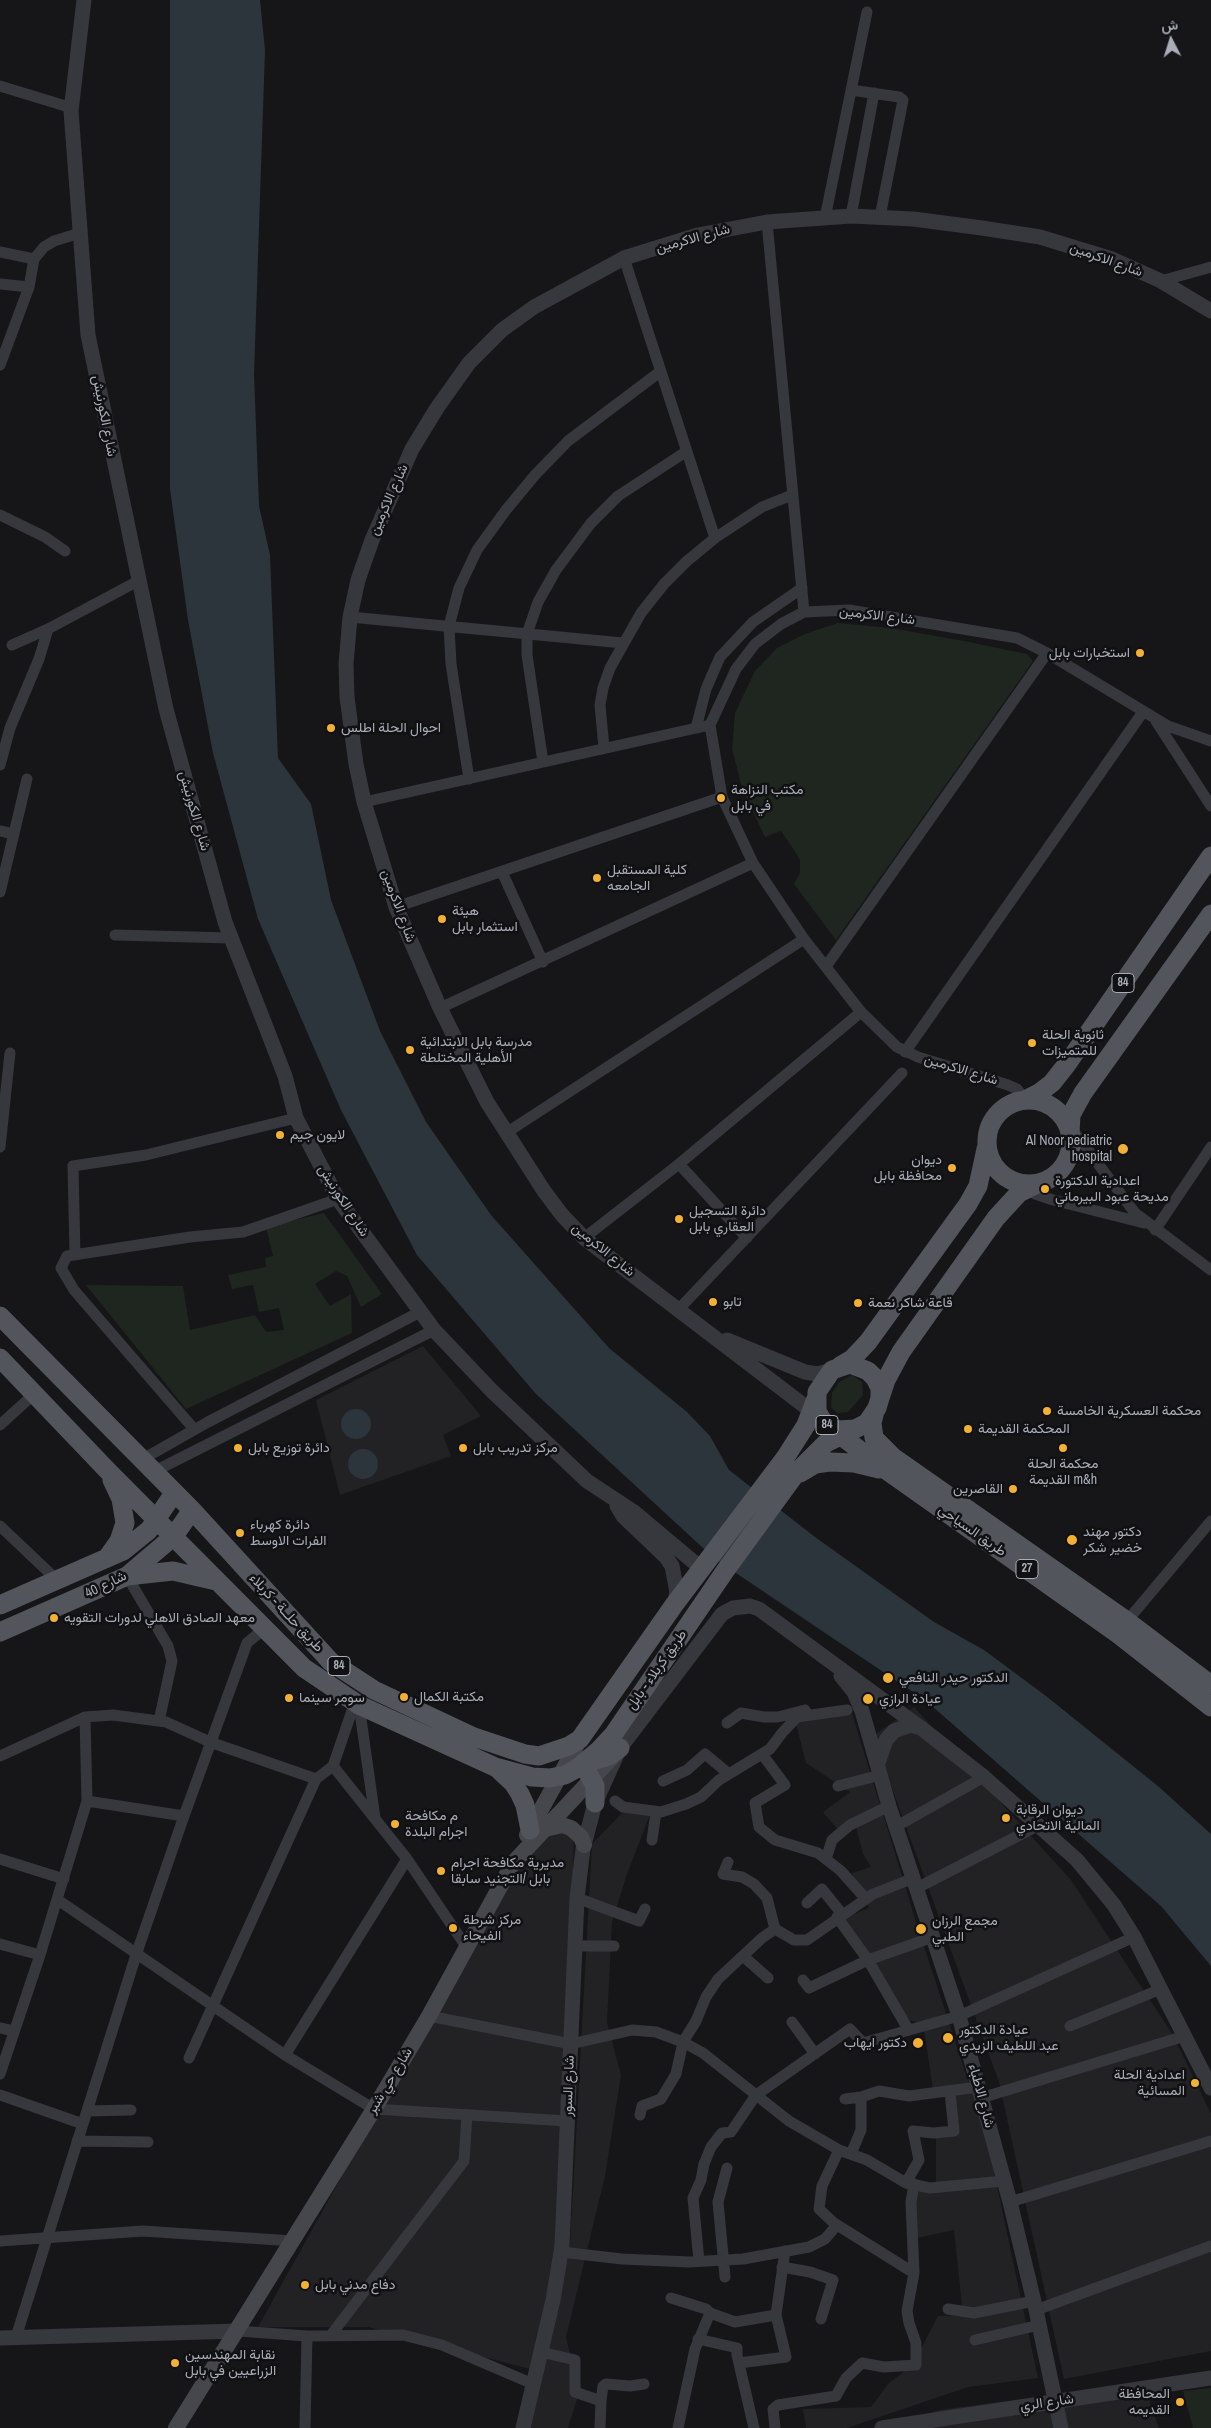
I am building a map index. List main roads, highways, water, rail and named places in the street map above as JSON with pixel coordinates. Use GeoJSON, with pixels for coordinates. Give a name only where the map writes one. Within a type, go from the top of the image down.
{"type":"FeatureCollection","features":[{"type":"Feature","properties":{"kind":"main road","name":"84"},"geometry":{"type":"LineString","coordinates":[[788,1484],[826,1443],[829,1420],[816,1392],[836,1368],[852,1359],[868,1342],[968,1204],[978,1186],[987,1148],[986,1139],[990,1124],[998,1112],[1011,1103],[1025,1100],[1039,1093],[1052,1083],[1211,856]]}},
{"type":"Feature","properties":{"kind":"main road","name":"84"},"geometry":{"type":"LineString","coordinates":[[539,1756],[569,1746],[580,1738],[674,1604],[706,1564],[800,1435],[829,1420],[867,1422],[878,1404],[886,1380],[901,1352],[996,1218],[1013,1198],[1030,1187],[1052,1178],[1064,1166],[1071,1149],[1069,1128],[1074,1107],[1211,914]]}},
{"type":"Feature","properties":{"kind":"main road"},"geometry":{"type":"LineString","coordinates":[[1025,1100],[1047,1104],[1058,1111],[1069,1128]]}},
{"type":"Feature","properties":{"kind":"main road"},"geometry":{"type":"LineString","coordinates":[[987,1148],[994,1167],[1006,1178],[1030,1187]]}},
{"type":"Feature","properties":{"kind":"main road","name":"طريق حلــة - كربلاء"},"geometry":{"type":"LineString","coordinates":[[0,1316],[153,1462],[174,1493],[192,1510],[331,1662],[374,1690],[474,1737],[525,1754],[539,1756],[575,1770]]}},
{"type":"Feature","properties":{"kind":"main road","name":"طريق حلــة - كربلاء"},"geometry":{"type":"LineString","coordinates":[[0,1358],[156,1520],[304,1668],[357,1703],[495,1767],[532,1777],[575,1770]]}},
{"type":"Feature","properties":{"kind":"main road"},"geometry":{"type":"LineString","coordinates":[[836,1368],[860,1366],[868,1370],[876,1378],[880,1388],[878,1404]]}},
{"type":"Feature","properties":{"kind":"main road","name":"طريق السياحي"},"geometry":{"type":"LineString","coordinates":[[878,1404],[872,1423],[874,1438],[893,1458],[1127,1621],[1211,1707]]}},
{"type":"Feature","properties":{"kind":"main road","name":"طريق السياحي"},"geometry":{"type":"LineString","coordinates":[[829,1420],[895,1476],[1118,1634],[1172,1666],[1211,1685]]}},
{"type":"Feature","properties":{"kind":"main road"},"geometry":{"type":"LineString","coordinates":[[788,1484],[803,1470],[815,1464],[830,1462],[871,1466],[895,1476]]}},
{"type":"Feature","properties":{"kind":"main road"},"geometry":{"type":"LineString","coordinates":[[105,1561],[119,1541],[125,1522],[121,1499],[107,1470]]}},
{"type":"Feature","properties":{"kind":"main road","name":"طريق كربلاء - بابل"},"geometry":{"type":"LineString","coordinates":[[575,1770],[599,1750],[612,1735],[725,1571],[788,1484]]}},
{"type":"Feature","properties":{"kind":"main road","name":"شارع 40"},"geometry":{"type":"LineString","coordinates":[[0,1606],[124,1552],[156,1520],[174,1493]]}},
{"type":"Feature","properties":{"kind":"main road","name":"شارع 40"},"geometry":{"type":"LineString","coordinates":[[0,1632],[127,1576],[174,1536],[192,1510]]}},
{"type":"Feature","properties":{"kind":"main road"},"geometry":{"type":"LineString","coordinates":[[127,1576],[173,1571],[221,1583]]}},
{"type":"Feature","properties":{"kind":"main road"},"geometry":{"type":"LineString","coordinates":[[575,1770],[609,1756],[620,1748],[599,1750],[585,1747],[580,1738]]}},
{"type":"Feature","properties":{"kind":"main road"},"geometry":{"type":"LineString","coordinates":[[537,1829],[575,1770],[580,1738]]}},
{"type":"Feature","properties":{"kind":"main road"},"geometry":{"type":"LineString","coordinates":[[495,1767],[513,1783],[537,1829]]}},
{"type":"Feature","properties":{"kind":"main road"},"geometry":{"type":"LineString","coordinates":[[575,1770],[595,1802]]}},
{"type":"Feature","properties":{"kind":"main road","name":"شارع حي شبر"},"geometry":{"type":"LineString","coordinates":[[176,2428],[238,2331],[429,2016],[513,1863],[575,1770]]}},
{"type":"Feature","properties":{"kind":"main road"},"geometry":{"type":"LineString","coordinates":[[537,1829],[562,1825],[571,1828],[581,1837],[584,1845]]}},
{"type":"Feature","properties":{"kind":"place","name":"استخبارات بابل"},"geometry":{"type":"Point","coordinates":[1140,653]}},
{"type":"Feature","properties":{"kind":"place","name":"احوال الحلة اطلس"},"geometry":{"type":"Point","coordinates":[331,728]}},
{"type":"Feature","properties":{"kind":"place","name":"مكتب النزاهة في بابل"},"geometry":{"type":"Point","coordinates":[721,798]}},
{"type":"Feature","properties":{"kind":"place","name":"كلية المستقبل الجامعه"},"geometry":{"type":"Point","coordinates":[597,878]}},
{"type":"Feature","properties":{"kind":"place","name":"هيئة استثمار بابل"},"geometry":{"type":"Point","coordinates":[442,919]}},
{"type":"Feature","properties":{"kind":"place","name":"ثانوية الحلة للمتميزات"},"geometry":{"type":"Point","coordinates":[1032,1043]}},
{"type":"Feature","properties":{"kind":"place","name":"مدرسة بابل الابتدائية الأهلية المختلطة"},"geometry":{"type":"Point","coordinates":[410,1050]}},
{"type":"Feature","properties":{"kind":"place","name":"لايون جيم"},"geometry":{"type":"Point","coordinates":[280,1135]}},
{"type":"Feature","properties":{"kind":"place","name":"Al Noor pediatric hospital"},"geometry":{"type":"Point","coordinates":[1123,1149]}},
{"type":"Feature","properties":{"kind":"place","name":"ديوان محافظة بابل"},"geometry":{"type":"Point","coordinates":[952,1168]}},
{"type":"Feature","properties":{"kind":"place","name":"اعدادية الدكتورة مديحة عبود البيرماني"},"geometry":{"type":"Point","coordinates":[1045,1189]}},
{"type":"Feature","properties":{"kind":"place","name":"دائرة التسجيل العقاري بابل"},"geometry":{"type":"Point","coordinates":[679,1219]}},
{"type":"Feature","properties":{"kind":"place","name":"تابو"},"geometry":{"type":"Point","coordinates":[713,1302]}},
{"type":"Feature","properties":{"kind":"place","name":"قاعة شاكر نعمة"},"geometry":{"type":"Point","coordinates":[858,1303]}},
{"type":"Feature","properties":{"kind":"place","name":"محكمة العسكرية الخامسة"},"geometry":{"type":"Point","coordinates":[1047,1411]}},
{"type":"Feature","properties":{"kind":"place","name":"المحكمة القديمة"},"geometry":{"type":"Point","coordinates":[968,1429]}},
{"type":"Feature","properties":{"kind":"place","name":"دائرة توزيع بابل"},"geometry":{"type":"Point","coordinates":[238,1448]}},
{"type":"Feature","properties":{"kind":"place","name":"مركز تدريب بابل"},"geometry":{"type":"Point","coordinates":[463,1448]}},
{"type":"Feature","properties":{"kind":"place","name":"محكمة الحلة القديمة m&h"},"geometry":{"type":"Point","coordinates":[1063,1448]}},
{"type":"Feature","properties":{"kind":"place","name":"القاصرين"},"geometry":{"type":"Point","coordinates":[1013,1489]}},
{"type":"Feature","properties":{"kind":"place","name":"دائرة كهرباء الفرات الاوسط"},"geometry":{"type":"Point","coordinates":[240,1533]}},
{"type":"Feature","properties":{"kind":"place","name":"دكتور مهند خضير شكر"},"geometry":{"type":"Point","coordinates":[1072,1540]}},
{"type":"Feature","properties":{"kind":"place","name":"معهد الصادق الاهلي لدورات التقويه"},"geometry":{"type":"Point","coordinates":[54,1618]}},
{"type":"Feature","properties":{"kind":"place","name":"الدكتور حيدر النافعي"},"geometry":{"type":"Point","coordinates":[888,1678]}},
{"type":"Feature","properties":{"kind":"place","name":"مكتبة الكمال"},"geometry":{"type":"Point","coordinates":[404,1697]}},
{"type":"Feature","properties":{"kind":"place","name":"سومر سينما"},"geometry":{"type":"Point","coordinates":[289,1698]}},
{"type":"Feature","properties":{"kind":"place","name":"عيادة الرازي"},"geometry":{"type":"Point","coordinates":[868,1699]}},
{"type":"Feature","properties":{"kind":"place","name":"ديوان الرقابة المالية الاتحادي"},"geometry":{"type":"Point","coordinates":[1006,1818]}},
{"type":"Feature","properties":{"kind":"place","name":"م مكافحة اجرام البلدة"},"geometry":{"type":"Point","coordinates":[395,1824]}},
{"type":"Feature","properties":{"kind":"place","name":"مديرية مكافحة اجرام بابل /التجنيد سابقا"},"geometry":{"type":"Point","coordinates":[441,1871]}},
{"type":"Feature","properties":{"kind":"place","name":"مركز شرطة الفيحاء"},"geometry":{"type":"Point","coordinates":[453,1928]}},
{"type":"Feature","properties":{"kind":"place","name":"مجمع الرزان الطبي"},"geometry":{"type":"Point","coordinates":[921,1929]}},
{"type":"Feature","properties":{"kind":"place","name":"عيادة الدكتور عبد اللطيف الزيدي"},"geometry":{"type":"Point","coordinates":[948,2038]}},
{"type":"Feature","properties":{"kind":"place","name":"دكتور ايهاب"},"geometry":{"type":"Point","coordinates":[918,2043]}},
{"type":"Feature","properties":{"kind":"place","name":"اعدادية الحلة المسائية"},"geometry":{"type":"Point","coordinates":[1195,2083]}},
{"type":"Feature","properties":{"kind":"place","name":"دفاع مدني بابل"},"geometry":{"type":"Point","coordinates":[305,2285]}},
{"type":"Feature","properties":{"kind":"place","name":"نقابة المهندسين الزراعيين في بابل"},"geometry":{"type":"Point","coordinates":[175,2363]}},
{"type":"Feature","properties":{"kind":"place","name":"المحافظة القديمه"},"geometry":{"type":"Point","coordinates":[1180,2402]}}]}
